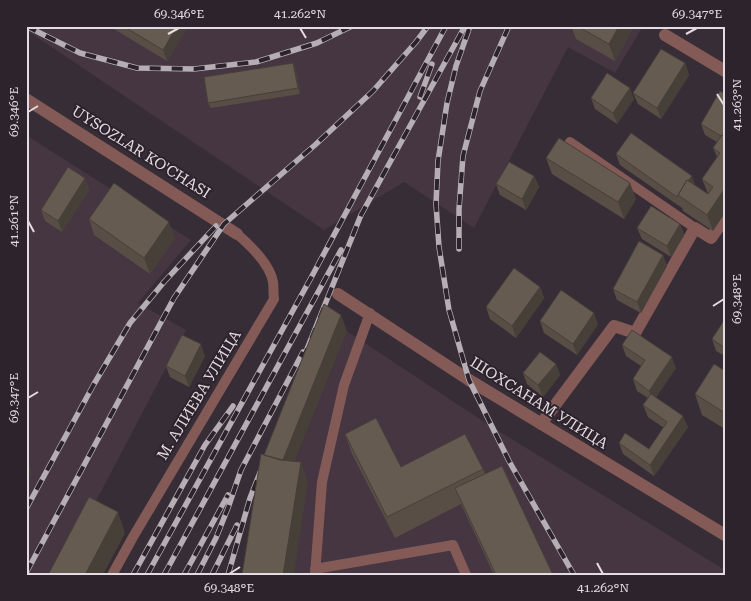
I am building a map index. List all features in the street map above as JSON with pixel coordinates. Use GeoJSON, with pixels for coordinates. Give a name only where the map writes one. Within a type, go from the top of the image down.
{"type":"FeatureCollection","features":[{"type":"Feature","properties":{"kind":"street"},"geometry":{"type":"LineString","coordinates":[[665,35],[725,70]]}},
{"type":"Feature","properties":{"kind":"street","name":"UYSOZLAR KO'CHASI"},"geometry":{"type":"LineString","coordinates":[[26,99],[237,234]]}},
{"type":"Feature","properties":{"kind":"street"},"geometry":{"type":"LineString","coordinates":[[541,424],[614,326],[635,334],[695,228],[711,238],[725,218]]}},
{"type":"Feature","properties":{"kind":"street","name":"ШОХСАНАМ УЛИЦА"},"geometry":{"type":"LineString","coordinates":[[338,294],[370,313],[469,380],[725,535]]}},
{"type":"Feature","properties":{"kind":"lane"},"geometry":{"type":"LineString","coordinates":[[570,142],[695,228]]}},
{"type":"Feature","properties":{"kind":"lane","name":"М. АЛИЕВА УЛИЦА"},"geometry":{"type":"LineString","coordinates":[[112,575],[274,299],[273,281],[266,265],[254,249],[237,234]]}},
{"type":"Feature","properties":{"kind":"lane"},"geometry":{"type":"LineString","coordinates":[[370,313],[344,385],[322,482],[315,572],[453,545],[466,575]]}},
{"type":"Feature","properties":{"kind":"shaded area"},"geometry":{"type":"Polygon","coordinates":[[[26,26],[643,26],[615,73],[568,47],[474,228],[404,182],[324,230],[26,30],[26,26]]]}},
{"type":"Feature","properties":{"kind":"shaded area"},"geometry":{"type":"Polygon","coordinates":[[[26,135],[191,240],[138,303],[186,330],[57,575],[26,575],[26,135]]]}},
{"type":"Feature","properties":{"kind":"shaded area"},"geometry":{"type":"Polygon","coordinates":[[[330,320],[489,425],[725,570],[725,575],[257,575],[330,320]]]}},
{"type":"Feature","properties":{"kind":"building"},"geometry":{"type":"Polygon","coordinates":[[[123,26],[177,26],[163,50],[123,26]]]}},
{"type":"Feature","properties":{"kind":"building"},"geometry":{"type":"Polygon","coordinates":[[[577,26],[619,26],[609,44],[577,26]]]}},
{"type":"Feature","properties":{"kind":"building"},"geometry":{"type":"Polygon","coordinates":[[[661,49],[685,63],[657,108],[633,93],[661,49]]]}},
{"type":"Feature","properties":{"kind":"building"},"geometry":{"type":"Polygon","coordinates":[[[293,63],[298,88],[208,103],[204,77],[293,63]]]}},
{"type":"Feature","properties":{"kind":"building"},"geometry":{"type":"Polygon","coordinates":[[[607,73],[630,88],[613,113],[591,98],[607,73]]]}},
{"type":"Feature","properties":{"kind":"building"},"geometry":{"type":"Polygon","coordinates":[[[720,91],[725,94],[725,137],[701,124],[720,91]]]}},
{"type":"Feature","properties":{"kind":"building"},"geometry":{"type":"Polygon","coordinates":[[[631,133],[692,176],[687,180],[677,197],[616,154],[631,133]]]}},
{"type":"Feature","properties":{"kind":"building"},"geometry":{"type":"Polygon","coordinates":[[[722,135],[725,137],[725,188],[707,215],[678,195],[687,180],[708,194],[713,187],[702,179],[720,153],[713,148],[722,135]]]}},
{"type":"Feature","properties":{"kind":"building"},"geometry":{"type":"Polygon","coordinates":[[[559,138],[630,183],[618,202],[546,158],[559,138]]]}},
{"type":"Feature","properties":{"kind":"building"},"geometry":{"type":"Polygon","coordinates":[[[509,162],[534,176],[522,199],[496,184],[509,162]]]}},
{"type":"Feature","properties":{"kind":"building"},"geometry":{"type":"Polygon","coordinates":[[[68,167],[85,178],[58,221],[41,210],[68,167]]]}},
{"type":"Feature","properties":{"kind":"building"},"geometry":{"type":"Polygon","coordinates":[[[114,183],[169,222],[144,258],[89,219],[114,183]]]}},
{"type":"Feature","properties":{"kind":"building"},"geometry":{"type":"Polygon","coordinates":[[[651,206],[680,224],[667,246],[637,228],[651,206]]]}},
{"type":"Feature","properties":{"kind":"building"},"geometry":{"type":"Polygon","coordinates":[[[639,241],[663,255],[637,302],[613,289],[639,241]]]}},
{"type":"Feature","properties":{"kind":"building"},"geometry":{"type":"Polygon","coordinates":[[[514,268],[540,287],[512,326],[486,307],[514,268]]]}},
{"type":"Feature","properties":{"kind":"building"},"geometry":{"type":"Polygon","coordinates":[[[561,290],[594,313],[573,344],[540,321],[561,290]]]}},
{"type":"Feature","properties":{"kind":"building"},"geometry":{"type":"Polygon","coordinates":[[[324,304],[341,315],[283,460],[264,455],[324,304]]]}},
{"type":"Feature","properties":{"kind":"building"},"geometry":{"type":"Polygon","coordinates":[[[725,319],[725,348],[712,339],[725,319]]]}},
{"type":"Feature","properties":{"kind":"building"},"geometry":{"type":"Polygon","coordinates":[[[632,330],[672,357],[649,391],[633,379],[645,360],[622,345],[632,330]]]}},
{"type":"Feature","properties":{"kind":"building"},"geometry":{"type":"Polygon","coordinates":[[[182,335],[201,344],[185,376],[166,366],[182,335]]]}},
{"type":"Feature","properties":{"kind":"building"},"geometry":{"type":"Polygon","coordinates":[[[540,352],[556,364],[538,385],[523,373],[540,352]]]}},
{"type":"Feature","properties":{"kind":"building"},"geometry":{"type":"Polygon","coordinates":[[[714,364],[725,371],[725,413],[695,394],[714,364]]]}},
{"type":"Feature","properties":{"kind":"building"},"geometry":{"type":"Polygon","coordinates":[[[651,394],[683,416],[650,465],[619,443],[625,433],[649,449],[667,422],[643,405],[651,394]]]}},
{"type":"Feature","properties":{"kind":"building"},"geometry":{"type":"Polygon","coordinates":[[[376,418],[401,467],[465,434],[483,469],[387,517],[345,434],[376,418]]]}},
{"type":"Feature","properties":{"kind":"building"},"geometry":{"type":"Polygon","coordinates":[[[261,454],[280,460],[301,462],[283,575],[242,575],[261,454]]]}},
{"type":"Feature","properties":{"kind":"building"},"geometry":{"type":"Polygon","coordinates":[[[502,466],[553,575],[496,575],[455,488],[502,466]]]}},
{"type":"Feature","properties":{"kind":"building"},"geometry":{"type":"Polygon","coordinates":[[[89,497],[118,512],[85,575],[48,575],[89,497]]]}},
{"type":"Feature","properties":{"kind":"railway"},"geometry":{"type":"LineString","coordinates":[[26,26],[80,53],[137,68],[194,69],[256,62],[317,43],[352,26]]}},
{"type":"Feature","properties":{"kind":"railway"},"geometry":{"type":"LineString","coordinates":[[26,573],[174,298],[224,224],[315,145],[373,91],[428,26]]}},
{"type":"Feature","properties":{"kind":"railway"},"geometry":{"type":"LineString","coordinates":[[147,575],[312,276],[446,26]]}},
{"type":"Feature","properties":{"kind":"railway"},"geometry":{"type":"LineString","coordinates":[[303,359],[361,215],[465,26]]}},
{"type":"Feature","properties":{"kind":"railway"},"geometry":{"type":"LineString","coordinates":[[459,249],[459,209],[463,156],[480,91],[509,26]]}},
{"type":"Feature","properties":{"kind":"railway"},"geometry":{"type":"LineString","coordinates":[[469,29],[456,66],[447,103],[438,161],[436,204],[439,247],[449,310],[469,380],[509,461],[574,575]]}},
{"type":"Feature","properties":{"kind":"railway"},"geometry":{"type":"LineString","coordinates":[[420,97],[432,64]]}},
{"type":"Feature","properties":{"kind":"railway"},"geometry":{"type":"LineString","coordinates":[[26,509],[94,384],[130,323],[164,282],[216,226]]}},
{"type":"Feature","properties":{"kind":"railway"},"geometry":{"type":"LineString","coordinates":[[164,575],[341,250]]}},
{"type":"Feature","properties":{"kind":"railway"},"geometry":{"type":"LineString","coordinates":[[197,575],[216,538],[241,470],[303,352]]}},
{"type":"Feature","properties":{"kind":"railway"},"geometry":{"type":"LineString","coordinates":[[133,575],[205,445],[233,406]]}},
{"type":"Feature","properties":{"kind":"railway"},"geometry":{"type":"LineString","coordinates":[[228,575],[250,498],[263,465]]}},
{"type":"Feature","properties":{"kind":"railway"},"geometry":{"type":"LineString","coordinates":[[184,575],[228,495]]}},
{"type":"Feature","properties":{"kind":"railway"},"geometry":{"type":"LineString","coordinates":[[212,575],[237,525]]}}]}
